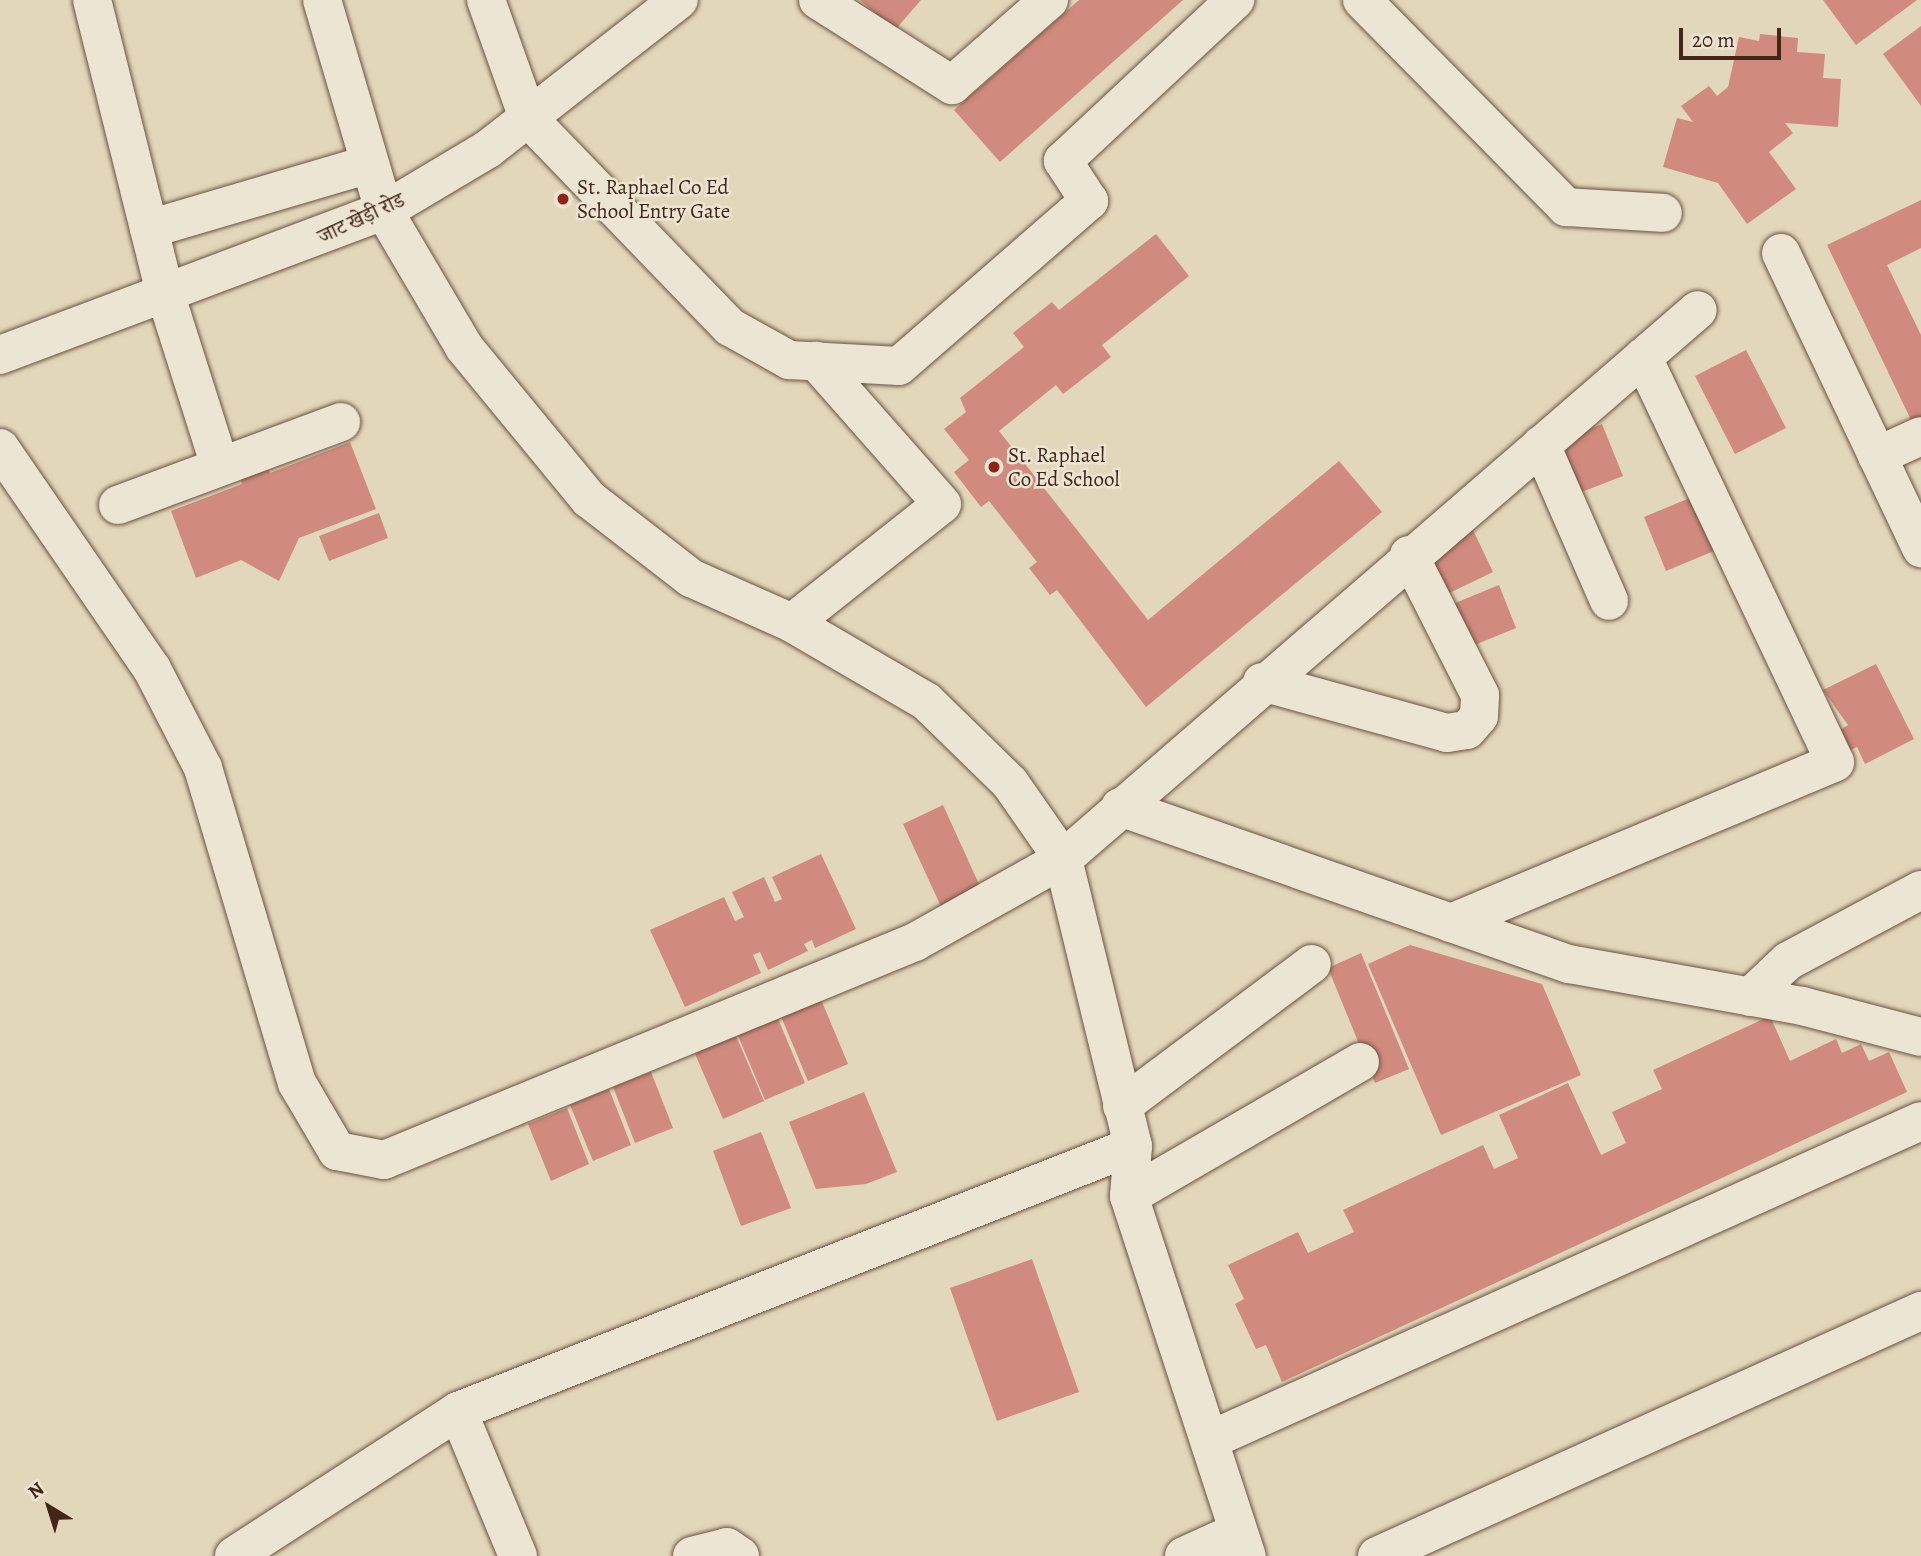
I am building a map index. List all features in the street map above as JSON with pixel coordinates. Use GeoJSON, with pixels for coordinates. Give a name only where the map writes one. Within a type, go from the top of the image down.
{"type":"FeatureCollection","features":[{"type":"Feature","properties":{"kind":"street"},"geometry":{"type":"LineString","coordinates":[[92,0],[166,296],[220,466]]}},
{"type":"Feature","properties":{"kind":"street"},"geometry":{"type":"LineString","coordinates":[[322,0],[384,211],[464,346],[589,499],[691,578],[792,623],[927,702],[1010,783],[1063,859],[1133,1146],[1129,1196],[1242,1544],[1184,1556]]}},
{"type":"Feature","properties":{"kind":"street"},"geometry":{"type":"LineString","coordinates":[[486,0],[528,118],[730,327],[789,359],[900,366],[1089,201],[1063,161],[1235,0]]}},
{"type":"Feature","properties":{"kind":"street","name":"जाट खेड़ी रोड"},"geometry":{"type":"LineString","coordinates":[[0,355],[166,296],[384,211],[528,118],[679,0]]}},
{"type":"Feature","properties":{"kind":"street"},"geometry":{"type":"LineString","coordinates":[[818,0],[952,86],[1049,0]]}},
{"type":"Feature","properties":{"kind":"street"},"geometry":{"type":"LineString","coordinates":[[1362,0],[1566,206],[1663,213]]}},
{"type":"Feature","properties":{"kind":"street"},"geometry":{"type":"LineString","coordinates":[[149,229],[370,164]]}},
{"type":"Feature","properties":{"kind":"street"},"geometry":{"type":"LineString","coordinates":[[1781,253],[1921,548]]}},
{"type":"Feature","properties":{"kind":"street"},"geometry":{"type":"LineString","coordinates":[[0,448],[152,668],[203,768],[297,1083],[337,1150],[384,1160],[915,942],[1063,859],[1262,682],[1698,310]]}},
{"type":"Feature","properties":{"kind":"street"},"geometry":{"type":"LineString","coordinates":[[1451,923],[1835,762],[1643,357]]}},
{"type":"Feature","properties":{"kind":"street"},"geometry":{"type":"LineString","coordinates":[[792,623],[942,504],[816,361]]}},
{"type":"Feature","properties":{"kind":"street"},"geometry":{"type":"LineString","coordinates":[[118,505],[341,422]]}},
{"type":"Feature","properties":{"kind":"street"},"geometry":{"type":"LineString","coordinates":[[1877,456],[1921,436]]}},
{"type":"Feature","properties":{"kind":"street"},"geometry":{"type":"LineString","coordinates":[[1541,445],[1609,601]]}},
{"type":"Feature","properties":{"kind":"street"},"geometry":{"type":"LineString","coordinates":[[1262,682],[1447,733],[1467,730],[1479,716],[1480,695],[1409,555]]}},
{"type":"Feature","properties":{"kind":"street"},"geometry":{"type":"LineString","coordinates":[[1120,807],[1569,964],[1750,997],[1921,1037]]}},
{"type":"Feature","properties":{"kind":"street"},"geometry":{"type":"LineString","coordinates":[[1750,997],[1788,961],[1921,890]]}},
{"type":"Feature","properties":{"kind":"street"},"geometry":{"type":"LineString","coordinates":[[1122,1106],[1312,964]]}},
{"type":"Feature","properties":{"kind":"street"},"geometry":{"type":"LineString","coordinates":[[1129,1196],[1360,1062]]}},
{"type":"Feature","properties":{"kind":"street"},"geometry":{"type":"LineString","coordinates":[[1210,1440],[1921,1121]]}},
{"type":"Feature","properties":{"kind":"street"},"geometry":{"type":"LineString","coordinates":[[234,1556],[458,1410],[1133,1146]]}},
{"type":"Feature","properties":{"kind":"street"},"geometry":{"type":"LineString","coordinates":[[1377,1556],[1921,1311]]}},
{"type":"Feature","properties":{"kind":"street"},"geometry":{"type":"LineString","coordinates":[[458,1410],[518,1556]]}},
{"type":"Feature","properties":{"kind":"street"},"geometry":{"type":"LineString","coordinates":[[692,1556],[727,1547],[740,1556]]}},
{"type":"Feature","properties":{"kind":"building"},"geometry":{"type":"Polygon","coordinates":[[[860,0],[921,0],[895,30],[860,0]]]}},
{"type":"Feature","properties":{"kind":"building"},"geometry":{"type":"Polygon","coordinates":[[[1079,0],[1183,0],[1000,162],[954,110],[1079,0]]]}},
{"type":"Feature","properties":{"kind":"building"},"geometry":{"type":"Polygon","coordinates":[[[1823,0],[1917,0],[1856,45],[1823,0]]]}},
{"type":"Feature","properties":{"kind":"building"},"geometry":{"type":"Polygon","coordinates":[[[1921,26],[1921,106],[1883,54],[1921,26]]]}},
{"type":"Feature","properties":{"kind":"building"},"geometry":{"type":"Polygon","coordinates":[[[1760,34],[1798,38],[1797,52],[1825,54],[1823,78],[1841,79],[1838,127],[1785,123],[1793,133],[1769,152],[1796,189],[1747,224],[1718,183],[1663,167],[1677,118],[1693,122],[1681,106],[1709,86],[1717,96],[1728,87],[1739,37],[1759,41],[1760,34]]]}},
{"type":"Feature","properties":{"kind":"building"},"geometry":{"type":"Polygon","coordinates":[[[1921,200],[1921,248],[1887,265],[1921,335],[1921,418],[1912,422],[1827,245],[1921,200]]]}},
{"type":"Feature","properties":{"kind":"building","name":"St. Raphael Co Ed School"},"geometry":{"type":"Polygon","coordinates":[[[1156,234],[1189,276],[1102,345],[1111,357],[1063,394],[1056,385],[999,431],[1148,620],[1339,461],[1382,512],[1146,707],[1057,590],[1050,595],[1029,568],[1037,562],[989,501],[981,507],[954,472],[969,460],[944,429],[966,412],[960,398],[1024,347],[1013,333],[1052,302],[1059,310],[1156,234]]]}},
{"type":"Feature","properties":{"kind":"building"},"geometry":{"type":"Polygon","coordinates":[[[1746,350],[1786,428],[1735,454],[1695,376],[1746,350]]]}},
{"type":"Feature","properties":{"kind":"building"},"geometry":{"type":"Polygon","coordinates":[[[1602,424],[1623,476],[1574,495],[1553,443],[1602,424]]]}},
{"type":"Feature","properties":{"kind":"building"},"geometry":{"type":"Polygon","coordinates":[[[350,442],[376,509],[299,538],[279,581],[241,560],[196,578],[171,511],[242,484],[240,477],[268,466],[270,473],[350,442]]]}},
{"type":"Feature","properties":{"kind":"building"},"geometry":{"type":"Polygon","coordinates":[[[1692,497],[1714,551],[1666,571],[1644,517],[1692,497]]]}},
{"type":"Feature","properties":{"kind":"building"},"geometry":{"type":"Polygon","coordinates":[[[379,513],[388,538],[329,561],[319,536],[379,513]]]}},
{"type":"Feature","properties":{"kind":"building"},"geometry":{"type":"Polygon","coordinates":[[[1473,530],[1493,572],[1439,598],[1420,555],[1473,530]]]}},
{"type":"Feature","properties":{"kind":"building"},"geometry":{"type":"Polygon","coordinates":[[[1499,585],[1516,628],[1460,651],[1443,608],[1499,585]]]}},
{"type":"Feature","properties":{"kind":"building"},"geometry":{"type":"Polygon","coordinates":[[[1876,664],[1914,739],[1865,764],[1857,747],[1850,750],[1840,730],[1848,725],[1823,690],[1876,664]]]}},
{"type":"Feature","properties":{"kind":"building"},"geometry":{"type":"Polygon","coordinates":[[[943,805],[983,893],[943,911],[903,824],[943,805]]]}},
{"type":"Feature","properties":{"kind":"building"},"geometry":{"type":"Polygon","coordinates":[[[821,854],[856,929],[815,948],[812,940],[804,944],[808,951],[768,970],[760,952],[753,955],[761,973],[685,1007],[650,930],[724,897],[735,921],[744,917],[732,892],[764,877],[775,902],[782,899],[772,877],[821,854]]]}},
{"type":"Feature","properties":{"kind":"building"},"geometry":{"type":"Polygon","coordinates":[[[1410,945],[1542,984],[1581,1075],[1441,1135],[1368,964],[1410,945]]]}},
{"type":"Feature","properties":{"kind":"building"},"geometry":{"type":"Polygon","coordinates":[[[1361,953],[1409,1069],[1375,1083],[1328,968],[1361,953]]]}},
{"type":"Feature","properties":{"kind":"building"},"geometry":{"type":"Polygon","coordinates":[[[820,997],[848,1064],[808,1081],[780,1014],[820,997]]]}},
{"type":"Feature","properties":{"kind":"building"},"geometry":{"type":"Polygon","coordinates":[[[776,1014],[805,1083],[765,1100],[736,1031],[776,1014]]]}},
{"type":"Feature","properties":{"kind":"building"},"geometry":{"type":"Polygon","coordinates":[[[1770,1016],[1790,1061],[1836,1039],[1842,1053],[1861,1044],[1869,1061],[1889,1052],[1907,1092],[1282,1382],[1266,1345],[1256,1349],[1235,1304],[1244,1299],[1228,1265],[1298,1232],[1308,1253],[1354,1232],[1343,1210],[1483,1145],[1494,1169],[1518,1158],[1499,1115],[1568,1083],[1601,1155],[1626,1143],[1612,1112],[1662,1089],[1653,1070],[1770,1016]]]}},
{"type":"Feature","properties":{"kind":"building"},"geometry":{"type":"Polygon","coordinates":[[[734,1031],[764,1101],[723,1119],[693,1049],[734,1031]]]}},
{"type":"Feature","properties":{"kind":"building"},"geometry":{"type":"Polygon","coordinates":[[[651,1072],[673,1128],[635,1143],[613,1087],[651,1072]]]}},
{"type":"Feature","properties":{"kind":"building"},"geometry":{"type":"Polygon","coordinates":[[[609,1089],[631,1145],[593,1161],[570,1105],[609,1089]]]}},
{"type":"Feature","properties":{"kind":"building"},"geometry":{"type":"Polygon","coordinates":[[[864,1092],[897,1172],[866,1184],[816,1189],[789,1122],[864,1092]]]}},
{"type":"Feature","properties":{"kind":"building"},"geometry":{"type":"Polygon","coordinates":[[[567,1108],[589,1164],[551,1181],[528,1124],[567,1108]]]}},
{"type":"Feature","properties":{"kind":"building"},"geometry":{"type":"Polygon","coordinates":[[[761,1132],[791,1208],[741,1226],[713,1151],[761,1132]]]}},
{"type":"Feature","properties":{"kind":"building"},"geometry":{"type":"Polygon","coordinates":[[[1032,1259],[1079,1392],[997,1421],[950,1288],[1032,1259]]]}},
{"type":"Feature","properties":{"kind":"place","name":"St. Raphael Co Ed School Entry Gate"},"geometry":{"type":"Point","coordinates":[563,199]}},
{"type":"Feature","properties":{"kind":"place","name":"St. Raphael Co Ed School"},"geometry":{"type":"Point","coordinates":[994,467]}}]}
